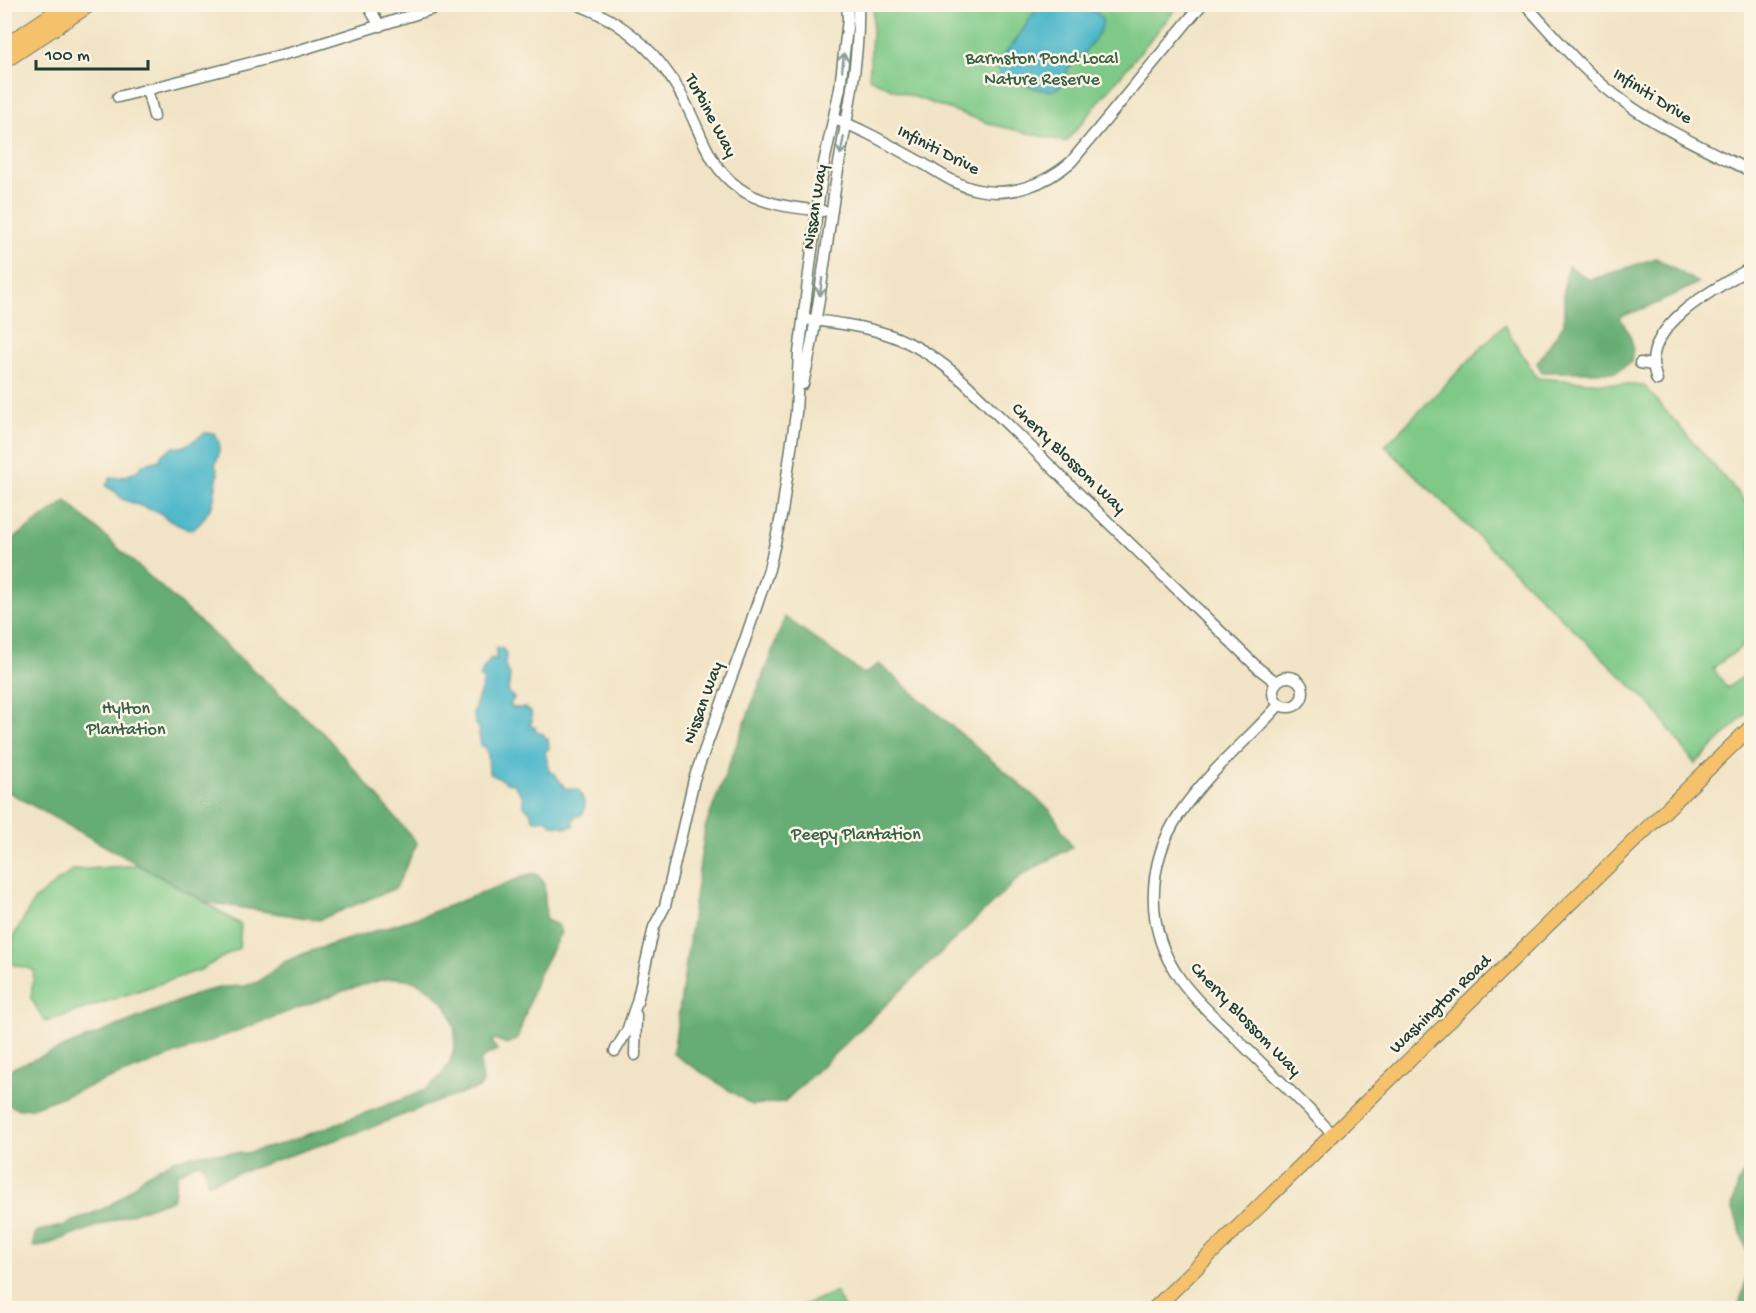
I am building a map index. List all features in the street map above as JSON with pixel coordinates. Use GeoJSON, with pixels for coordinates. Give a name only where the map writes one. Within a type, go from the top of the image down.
{"type":"FeatureCollection","features":[{"type":"Feature","properties":{"kind":"highway"},"geometry":{"type":"LineString","coordinates":[[4,47],[68,4]]}},
{"type":"Feature","properties":{"kind":"highway"},"geometry":{"type":"LineString","coordinates":[[4,61],[90,4]]}},
{"type":"Feature","properties":{"kind":"main road","name":"Washington Road"},"geometry":{"type":"LineString","coordinates":[[1155,1308],[1752,726]]}},
{"type":"Feature","properties":{"kind":"street"},"geometry":{"type":"LineString","coordinates":[[367,4],[380,26]]}},
{"type":"Feature","properties":{"kind":"street"},"geometry":{"type":"LineString","coordinates":[[118,97],[297,51],[448,4]]}},
{"type":"Feature","properties":{"kind":"street","name":"Turbine Way"},"geometry":{"type":"LineString","coordinates":[[576,4],[594,10],[623,28],[646,46],[660,61],[687,104],[713,163],[733,184],[762,199],[831,212]]}},
{"type":"Feature","properties":{"kind":"street","name":"Nissan Way"},"geometry":{"type":"LineString","coordinates":[[796,412],[799,353],[817,210],[842,71],[848,19],[847,4]]}},
{"type":"Feature","properties":{"kind":"street","name":"Nissan Way"},"geometry":{"type":"LineString","coordinates":[[637,1002],[654,927],[665,906],[694,779],[746,640],[769,569],[782,512],[796,412],[816,321],[831,212],[856,64],[858,4]]}},
{"type":"Feature","properties":{"kind":"street","name":"Infiniti Drive"},"geometry":{"type":"LineString","coordinates":[[834,118],[864,131],[967,187],[999,191],[1037,184],[1050,178],[1071,162],[1202,4]]}},
{"type":"Feature","properties":{"kind":"street","name":"Infiniti Drive"},"geometry":{"type":"LineString","coordinates":[[1524,4],[1582,67],[1623,102],[1752,172]]}},
{"type":"Feature","properties":{"kind":"street"},"geometry":{"type":"LineString","coordinates":[[147,89],[154,116]]}},
{"type":"Feature","properties":{"kind":"street"},"geometry":{"type":"LineString","coordinates":[[1657,380],[1653,364],[1657,345],[1680,313],[1752,267]]}},
{"type":"Feature","properties":{"kind":"street","name":"Cherry Blossom Way"},"geometry":{"type":"LineString","coordinates":[[804,319],[894,336],[922,349],[941,362],[1166,576],[1259,669],[1276,682],[1285,677],[1295,678],[1302,685],[1304,690],[1302,699],[1296,706],[1287,708],[1279,705],[1195,794],[1169,831],[1154,874],[1155,914],[1160,941],[1166,956],[1191,993],[1334,1136]]}},
{"type":"Feature","properties":{"kind":"street"},"geometry":{"type":"LineString","coordinates":[[1640,363],[1653,364]]}},
{"type":"Feature","properties":{"kind":"street"},"geometry":{"type":"LineString","coordinates":[[1276,682],[1273,697],[1279,705]]}},
{"type":"Feature","properties":{"kind":"street"},"geometry":{"type":"LineString","coordinates":[[615,1051],[627,1031],[637,1002]]}},
{"type":"Feature","properties":{"kind":"street"},"geometry":{"type":"LineString","coordinates":[[635,1055],[637,1002]]}},
{"type":"Feature","properties":{"kind":"green space","name":"Barmston Pond Local Nature Reserve"},"geometry":{"type":"Polygon","coordinates":[[[874,5],[1179,5],[1066,142],[994,125],[892,89],[869,78],[874,5]]]}},
{"type":"Feature","properties":{"kind":"green space"},"geometry":{"type":"Polygon","coordinates":[[[1656,258],[1698,283],[1658,303],[1620,317],[1632,343],[1631,362],[1616,372],[1542,372],[1537,363],[1564,324],[1564,288],[1568,266],[1590,280],[1656,258]]]}},
{"type":"Feature","properties":{"kind":"green space"},"geometry":{"type":"Polygon","coordinates":[[[1504,325],[1537,378],[1644,386],[1751,508],[1751,640],[1713,668],[1727,688],[1751,671],[1751,709],[1695,764],[1653,707],[1385,446],[1504,325]]]}},
{"type":"Feature","properties":{"kind":"green space","name":"Hylton Plantation"},"geometry":{"type":"Polygon","coordinates":[[[66,501],[326,736],[417,843],[396,888],[319,920],[205,902],[5,790],[5,545],[66,501]]]}},
{"type":"Feature","properties":{"kind":"green space","name":"Peepy Plantation"},"geometry":{"type":"Polygon","coordinates":[[[785,617],[864,674],[879,664],[1051,811],[1072,847],[1022,875],[784,1102],[752,1105],[673,1054],[705,828],[785,617]]]}},
{"type":"Feature","properties":{"kind":"green space"},"geometry":{"type":"Polygon","coordinates":[[[138,865],[241,925],[239,948],[200,970],[45,1022],[31,998],[34,970],[10,964],[13,937],[35,899],[73,870],[138,865]]]}},
{"type":"Feature","properties":{"kind":"green space"},"geometry":{"type":"Polygon","coordinates":[[[530,874],[536,874],[544,882],[546,920],[558,925],[561,932],[537,978],[517,1040],[507,1044],[494,1039],[492,1042],[497,1050],[481,1059],[483,1083],[479,1088],[209,1183],[201,1163],[195,1164],[177,1174],[174,1195],[169,1201],[43,1246],[34,1247],[35,1234],[38,1231],[62,1226],[103,1209],[118,1200],[147,1174],[173,1160],[206,1153],[246,1153],[282,1144],[419,1093],[436,1081],[447,1067],[454,1050],[455,1033],[451,1017],[443,1002],[429,989],[410,980],[395,978],[346,990],[32,1108],[19,1109],[5,1104],[5,1071],[202,992],[258,982],[284,962],[308,952],[428,914],[530,874]]]}},
{"type":"Feature","properties":{"kind":"green space"},"geometry":{"type":"Polygon","coordinates":[[[1751,1161],[1751,1308],[1738,1308],[1749,1258],[1732,1206],[1739,1181],[1751,1161]]]}},
{"type":"Feature","properties":{"kind":"green space"},"geometry":{"type":"Polygon","coordinates":[[[836,1292],[844,1308],[796,1308],[836,1292]]]}},
{"type":"Feature","properties":{"kind":"water"},"geometry":{"type":"Polygon","coordinates":[[[1055,8],[1063,10],[1084,8],[1095,12],[1102,20],[1101,29],[1081,57],[1068,68],[1064,81],[1058,88],[1051,91],[1043,90],[1006,80],[997,68],[1003,55],[1037,10],[1055,8]]]}},
{"type":"Feature","properties":{"kind":"water"},"geometry":{"type":"Polygon","coordinates":[[[205,433],[214,433],[219,442],[219,454],[215,465],[218,473],[213,504],[195,528],[189,530],[170,521],[160,513],[122,499],[106,486],[111,477],[122,477],[133,473],[144,464],[161,459],[161,455],[174,447],[182,447],[205,433]]]}},
{"type":"Feature","properties":{"kind":"water"},"geometry":{"type":"Polygon","coordinates":[[[496,648],[502,648],[506,654],[505,666],[510,675],[508,692],[514,698],[510,704],[513,708],[525,708],[531,712],[530,724],[548,739],[549,748],[545,752],[550,773],[554,773],[565,788],[579,790],[581,794],[585,810],[575,817],[572,822],[574,826],[565,828],[551,825],[546,820],[534,820],[532,814],[523,805],[523,797],[513,783],[509,784],[489,773],[488,754],[484,746],[481,746],[473,713],[484,681],[480,678],[483,669],[491,658],[496,660],[496,648]]]}}]}
